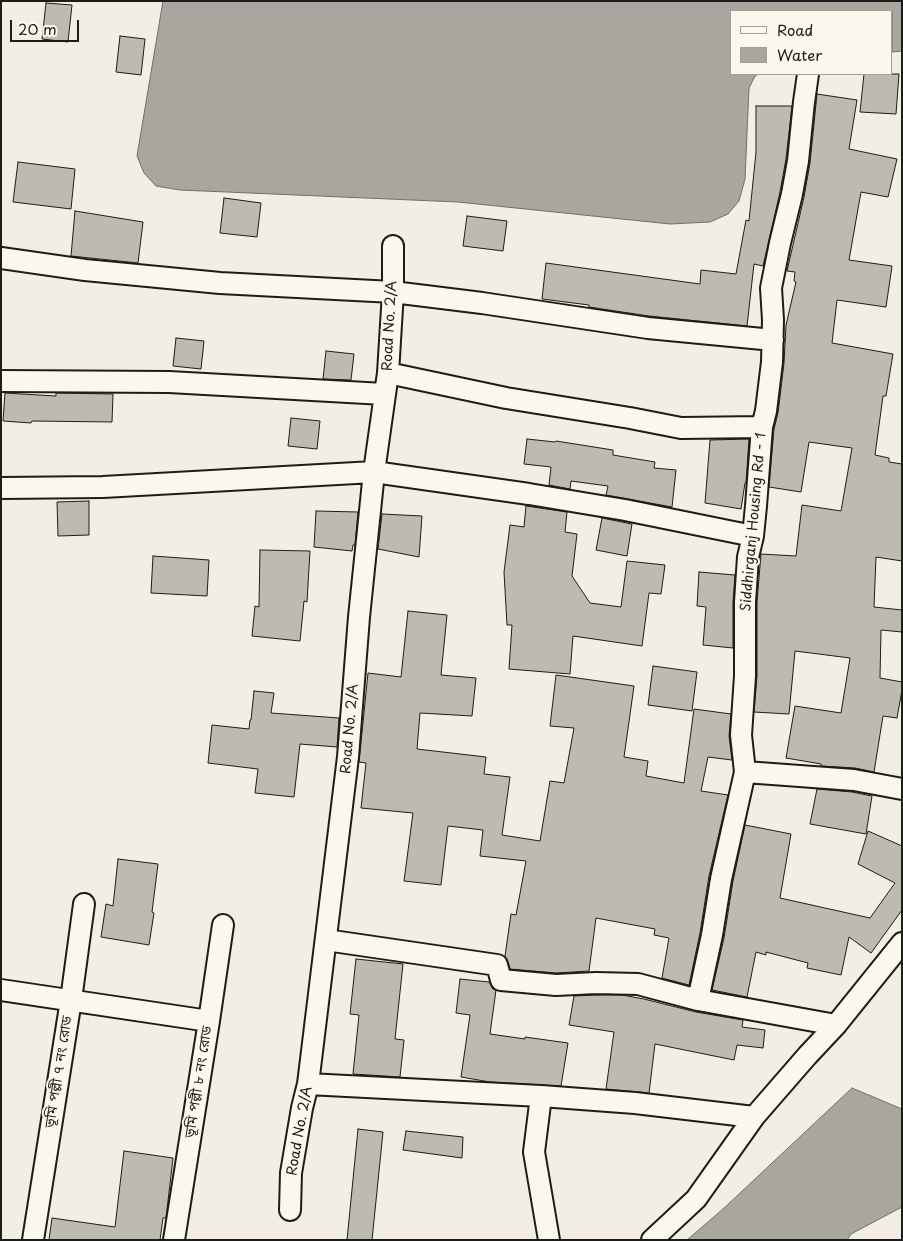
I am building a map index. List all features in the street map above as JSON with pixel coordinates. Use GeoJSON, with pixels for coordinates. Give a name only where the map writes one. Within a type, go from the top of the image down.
{"type":"FeatureCollection","features":[{"type":"Feature","properties":{"kind":"street","name":"Siddhirganj Housing Rd - 1"},"geometry":{"type":"LineString","coordinates":[[698,1000],[721,879],[745,772],[741,735],[745,676],[745,602],[748,557],[753,536],[762,426],[771,372],[773,340],[771,288],[798,161],[808,75]]}},
{"type":"Feature","properties":{"kind":"street","name":"Road No. 2/A"},"geometry":{"type":"LineString","coordinates":[[290,1210],[291,1172],[308,1084],[348,757],[359,617],[374,472],[388,373],[393,292],[393,246]]}},
{"type":"Feature","properties":{"kind":"street"},"geometry":{"type":"LineString","coordinates":[[1,258],[85,270],[220,283],[393,292],[482,303],[648,328],[773,340]]}},
{"type":"Feature","properties":{"kind":"street"},"geometry":{"type":"LineString","coordinates":[[388,373],[506,398],[681,428],[762,426]]}},
{"type":"Feature","properties":{"kind":"street"},"geometry":{"type":"LineString","coordinates":[[1,381],[169,382],[384,394]]}},
{"type":"Feature","properties":{"kind":"street"},"geometry":{"type":"LineString","coordinates":[[1,488],[103,487],[374,472],[615,508],[753,536]]}},
{"type":"Feature","properties":{"kind":"street"},"geometry":{"type":"LineString","coordinates":[[745,772],[854,780],[902,789]]}},
{"type":"Feature","properties":{"kind":"street","name":"ভূমি পল্লী ৭ নং রোড"},"geometry":{"type":"LineString","coordinates":[[33,1240],[71,1000],[84,904]]}},
{"type":"Feature","properties":{"kind":"street","name":"ভূমি পল্লী ৮ নং রোড"},"geometry":{"type":"LineString","coordinates":[[174,1240],[223,925]]}},
{"type":"Feature","properties":{"kind":"street"},"geometry":{"type":"LineString","coordinates":[[326,940],[497,965],[501,980],[556,985],[596,983],[638,984],[698,1000],[836,1025]]}},
{"type":"Feature","properties":{"kind":"street"},"geometry":{"type":"LineString","coordinates":[[652,1240],[696,1199],[754,1117],[836,1025],[902,943]]}},
{"type":"Feature","properties":{"kind":"street"},"geometry":{"type":"LineString","coordinates":[[1,990],[209,1021]]}},
{"type":"Feature","properties":{"kind":"street"},"geometry":{"type":"LineString","coordinates":[[308,1084],[542,1096],[635,1103],[754,1117]]}},
{"type":"Feature","properties":{"kind":"street"},"geometry":{"type":"LineString","coordinates":[[542,1096],[534,1152],[549,1240]]}},
{"type":"Feature","properties":{"kind":"water"},"geometry":{"type":"Polygon","coordinates":[[[163,1],[902,1],[902,51],[893,52],[893,10],[730,10],[730,75],[756,75],[749,88],[745,179],[739,201],[728,214],[710,222],[670,224],[458,202],[180,190],[156,186],[144,173],[137,156],[163,1]]]}},
{"type":"Feature","properties":{"kind":"water"},"geometry":{"type":"Polygon","coordinates":[[[852,1088],[902,1109],[902,1207],[851,1234],[847,1240],[687,1240],[723,1209],[852,1088]]]}},
{"type":"Feature","properties":{"kind":"building"},"geometry":{"type":"Polygon","coordinates":[[[46,3],[72,5],[68,42],[42,39],[46,3]]]}},
{"type":"Feature","properties":{"kind":"building"},"geometry":{"type":"Polygon","coordinates":[[[120,36],[145,39],[141,75],[116,72],[120,36]]]}},
{"type":"Feature","properties":{"kind":"building"},"geometry":{"type":"Polygon","coordinates":[[[899,74],[896,114],[860,112],[864,75],[899,74]]]}},
{"type":"Feature","properties":{"kind":"building"},"geometry":{"type":"Polygon","coordinates":[[[817,94],[857,100],[849,149],[897,159],[888,197],[861,192],[849,260],[892,266],[886,307],[837,300],[832,343],[893,354],[886,396],[883,396],[875,455],[889,458],[889,462],[902,464],[902,561],[876,557],[874,607],[902,610],[902,632],[881,630],[880,678],[902,682],[902,690],[897,718],[883,716],[874,772],[855,768],[821,766],[821,764],[786,758],[795,706],[841,713],[850,658],[795,651],[789,714],[754,712],[757,676],[757,602],[761,554],[796,556],[802,505],[841,511],[852,448],[809,442],[801,492],[769,487],[774,429],[778,413],[784,363],[786,325],[796,282],[794,281],[795,272],[787,271],[810,163],[817,94]]]}},
{"type":"Feature","properties":{"kind":"building"},"geometry":{"type":"Polygon","coordinates":[[[756,106],[792,106],[786,159],[763,266],[754,264],[747,326],[649,316],[542,299],[546,263],[700,284],[701,270],[736,274],[746,220],[749,221],[756,152],[756,106]]]}},
{"type":"Feature","properties":{"kind":"building"},"geometry":{"type":"Polygon","coordinates":[[[18,162],[75,169],[71,209],[13,202],[18,162]]]}},
{"type":"Feature","properties":{"kind":"building"},"geometry":{"type":"Polygon","coordinates":[[[224,198],[261,203],[257,237],[220,233],[224,198]]]}},
{"type":"Feature","properties":{"kind":"building"},"geometry":{"type":"Polygon","coordinates":[[[75,211],[143,222],[138,263],[71,256],[75,211]]]}},
{"type":"Feature","properties":{"kind":"building"},"geometry":{"type":"Polygon","coordinates":[[[467,216],[507,221],[503,251],[463,246],[467,216]]]}},
{"type":"Feature","properties":{"kind":"building"},"geometry":{"type":"Polygon","coordinates":[[[176,338],[204,341],[201,369],[173,366],[176,338]]]}},
{"type":"Feature","properties":{"kind":"building"},"geometry":{"type":"Polygon","coordinates":[[[326,351],[354,354],[351,380],[323,379],[326,351]]]}},
{"type":"Feature","properties":{"kind":"building"},"geometry":{"type":"Polygon","coordinates":[[[5,393],[56,396],[56,393],[113,394],[112,422],[32,421],[31,423],[3,421],[5,393]]]}},
{"type":"Feature","properties":{"kind":"building"},"geometry":{"type":"Polygon","coordinates":[[[291,418],[320,421],[317,449],[288,446],[291,418]]]}},
{"type":"Feature","properties":{"kind":"building"},"geometry":{"type":"Polygon","coordinates":[[[527,439],[556,441],[613,450],[613,455],[655,462],[654,468],[676,470],[672,507],[606,495],[608,486],[571,481],[570,489],[549,485],[551,467],[524,464],[527,439]]]}},
{"type":"Feature","properties":{"kind":"building"},"geometry":{"type":"Polygon","coordinates":[[[749,439],[746,483],[741,509],[705,503],[710,440],[749,439]]]}},
{"type":"Feature","properties":{"kind":"building"},"geometry":{"type":"Polygon","coordinates":[[[89,501],[89,535],[58,536],[57,502],[89,501]]]}},
{"type":"Feature","properties":{"kind":"building"},"geometry":{"type":"Polygon","coordinates":[[[526,506],[567,512],[565,532],[577,534],[572,576],[590,603],[621,607],[627,561],[665,565],[661,594],[649,593],[642,646],[573,636],[570,674],[509,669],[512,625],[507,625],[504,572],[510,525],[524,527],[526,506]]]}},
{"type":"Feature","properties":{"kind":"building"},"geometry":{"type":"Polygon","coordinates":[[[316,511],[358,512],[355,545],[353,545],[352,551],[314,547],[316,511]]]}},
{"type":"Feature","properties":{"kind":"building"},"geometry":{"type":"Polygon","coordinates":[[[382,514],[422,516],[419,557],[378,549],[382,514]]]}},
{"type":"Feature","properties":{"kind":"building"},"geometry":{"type":"Polygon","coordinates":[[[602,518],[632,524],[627,556],[596,550],[602,518]]]}},
{"type":"Feature","properties":{"kind":"building"},"geometry":{"type":"Polygon","coordinates":[[[260,550],[310,551],[307,602],[304,601],[300,641],[252,636],[255,606],[259,607],[260,550]]]}},
{"type":"Feature","properties":{"kind":"building"},"geometry":{"type":"Polygon","coordinates":[[[153,556],[209,560],[207,596],[151,593],[153,556]]]}},
{"type":"Feature","properties":{"kind":"building"},"geometry":{"type":"Polygon","coordinates":[[[699,572],[735,575],[733,648],[703,645],[706,607],[697,606],[699,572]]]}},
{"type":"Feature","properties":{"kind":"building"},"geometry":{"type":"Polygon","coordinates":[[[408,611],[447,615],[441,675],[476,678],[472,716],[420,713],[417,749],[486,757],[484,774],[510,777],[502,835],[540,841],[550,781],[564,783],[574,728],[550,726],[556,675],[634,686],[624,757],[648,761],[646,776],[684,783],[694,709],[731,714],[729,736],[732,760],[708,757],[701,791],[728,795],[709,876],[689,985],[662,978],[669,938],[654,935],[655,929],[596,918],[589,971],[556,973],[510,969],[505,956],[511,914],[516,915],[526,861],[480,856],[483,830],[448,826],[441,885],[404,881],[413,813],[361,808],[366,763],[359,762],[368,673],[401,677],[408,611]]]}},
{"type":"Feature","properties":{"kind":"building"},"geometry":{"type":"Polygon","coordinates":[[[653,666],[697,672],[692,711],[648,705],[653,666]]]}},
{"type":"Feature","properties":{"kind":"building"},"geometry":{"type":"Polygon","coordinates":[[[254,691],[274,693],[271,713],[339,718],[337,747],[300,744],[294,797],[255,793],[258,769],[208,763],[212,725],[249,729],[254,691]]]}},
{"type":"Feature","properties":{"kind":"building"},"geometry":{"type":"Polygon","coordinates":[[[817,789],[872,796],[866,834],[810,824],[817,789]]]}},
{"type":"Feature","properties":{"kind":"building"},"geometry":{"type":"Polygon","coordinates":[[[745,825],[791,834],[780,898],[870,918],[895,883],[858,864],[868,831],[902,846],[902,910],[871,953],[849,937],[841,975],[807,968],[808,963],[766,952],[766,955],[756,952],[747,997],[712,990],[724,938],[733,881],[745,825]]]}},
{"type":"Feature","properties":{"kind":"building"},"geometry":{"type":"Polygon","coordinates":[[[118,859],[158,864],[149,945],[101,937],[106,904],[113,906],[118,859]]]}},
{"type":"Feature","properties":{"kind":"building"},"geometry":{"type":"Polygon","coordinates":[[[356,959],[403,964],[395,1039],[404,1040],[400,1077],[353,1074],[359,1015],[350,1014],[356,959]]]}},
{"type":"Feature","properties":{"kind":"building"},"geometry":{"type":"Polygon","coordinates":[[[460,979],[489,982],[493,989],[496,990],[490,1034],[568,1043],[561,1086],[490,1082],[461,1077],[470,1015],[456,1013],[460,979]]]}},
{"type":"Feature","properties":{"kind":"building"},"geometry":{"type":"Polygon","coordinates":[[[622,995],[696,1012],[743,1020],[742,1027],[765,1030],[763,1048],[737,1045],[734,1060],[655,1044],[649,1093],[606,1089],[614,1032],[569,1025],[574,996],[622,995]]]}},
{"type":"Feature","properties":{"kind":"building"},"geometry":{"type":"Polygon","coordinates":[[[358,1129],[383,1132],[372,1240],[347,1240],[358,1129]]]}},
{"type":"Feature","properties":{"kind":"building"},"geometry":{"type":"Polygon","coordinates":[[[406,1131],[463,1137],[462,1158],[403,1150],[406,1131]]]}},
{"type":"Feature","properties":{"kind":"building"},"geometry":{"type":"Polygon","coordinates":[[[124,1151],[173,1158],[166,1218],[163,1218],[160,1240],[49,1240],[52,1218],[115,1227],[124,1151]]]}}]}
